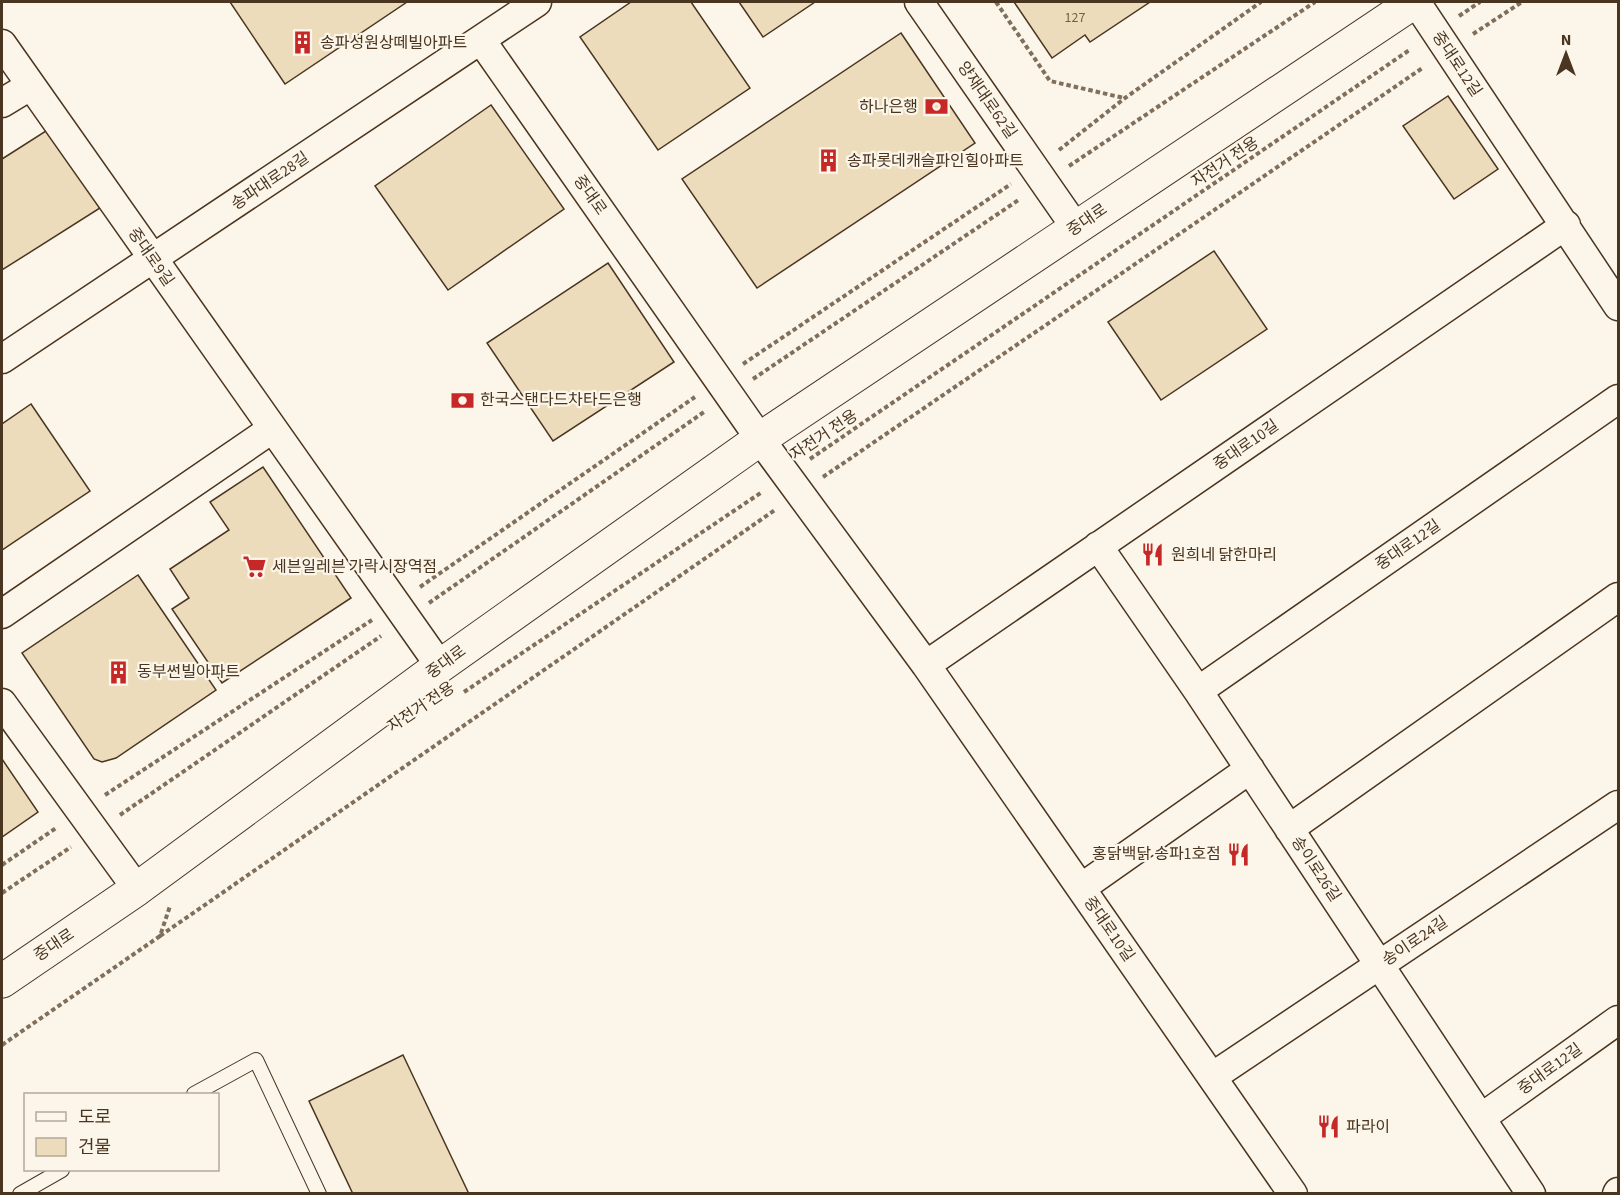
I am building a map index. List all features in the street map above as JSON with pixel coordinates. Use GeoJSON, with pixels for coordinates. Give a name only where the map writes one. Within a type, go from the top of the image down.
{"type":"FeatureCollection","features":[{"type":"Feature","properties":{"kind":"main road","name":"중대로"},"geometry":{"type":"LineString","coordinates":[[2,981],[137,889],[440,666],[760,439],[1415,2]]}},
{"type":"Feature","properties":{"kind":"street","name":"송파대로28길"},"geometry":{"type":"LineString","coordinates":[[2,359],[537,2]]}},
{"type":"Feature","properties":{"kind":"street","name":"양재대로62길"},"geometry":{"type":"LineString","coordinates":[[919,2],[1076,228]]}},
{"type":"Feature","properties":{"kind":"street","name":"중대로12길"},"geometry":{"type":"LineString","coordinates":[[1415,2],[1618,306]]}},
{"type":"Feature","properties":{"kind":"street","name":"중대로"},"geometry":{"type":"LineString","coordinates":[[481,40],[760,439]]}},
{"type":"Feature","properties":{"kind":"street","name":"중대로9길"},"geometry":{"type":"LineString","coordinates":[[2,44],[440,666]]}},
{"type":"Feature","properties":{"kind":"street"},"geometry":{"type":"LineString","coordinates":[[2,103],[30,86]]}},
{"type":"Feature","properties":{"kind":"street","name":"중대로10길"},"geometry":{"type":"LineString","coordinates":[[926,665],[1566,225]]}},
{"type":"Feature","properties":{"kind":"street","name":"중대로12길"},"geometry":{"type":"LineString","coordinates":[[1198,691],[1618,399]]}},
{"type":"Feature","properties":{"kind":"street"},"geometry":{"type":"LineString","coordinates":[[2,614],[272,429]]}},
{"type":"Feature","properties":{"kind":"street","name":"중대로10길"},"geometry":{"type":"LineString","coordinates":[[760,439],[926,665],[1293,1194]]}},
{"type":"Feature","properties":{"kind":"street","name":"송이로26길"},"geometry":{"type":"LineString","coordinates":[[1098,546],[1198,691],[1531,1194]]}},
{"type":"Feature","properties":{"kind":"street"},"geometry":{"type":"LineString","coordinates":[[1289,829],[1618,597]]}},
{"type":"Feature","properties":{"kind":"street"},"geometry":{"type":"LineString","coordinates":[[2,703],[137,889]]}},
{"type":"Feature","properties":{"kind":"street"},"geometry":{"type":"LineString","coordinates":[[1081,888],[1250,769]]}},
{"type":"Feature","properties":{"kind":"street","name":"송이로24길"},"geometry":{"type":"LineString","coordinates":[[1212,1077],[1618,805]]}},
{"type":"Feature","properties":{"kind":"street","name":"중대로12길"},"geometry":{"type":"LineString","coordinates":[[1481,1118],[1618,1020]]}},
{"type":"Feature","properties":{"kind":"lane"},"geometry":{"type":"LineString","coordinates":[[198,1093],[256,1060],[319,1194]]}},
{"type":"Feature","properties":{"kind":"lane"},"geometry":{"type":"LineString","coordinates":[[20,1194],[60,1171]]}},
{"type":"Feature","properties":{"kind":"path"},"geometry":{"type":"LineString","coordinates":[[996,2],[1050,81],[1125,98]]}},
{"type":"Feature","properties":{"kind":"path"},"geometry":{"type":"LineString","coordinates":[[2,893],[87,822],[401,611],[724,388],[1040,175],[1125,98],[1262,2]]}},
{"type":"Feature","properties":{"kind":"path"},"geometry":{"type":"LineString","coordinates":[[2,865],[87,822],[401,611],[724,388],[1040,175],[1315,2]]}},
{"type":"Feature","properties":{"kind":"path","name":"자전거 전용"},"geometry":{"type":"LineString","coordinates":[[463,693],[793,484],[1442,41],[1480,2]]}},
{"type":"Feature","properties":{"kind":"path"},"geometry":{"type":"LineString","coordinates":[[2,1045],[158,937],[793,484],[1442,41],[1522,2]]}},
{"type":"Feature","properties":{"kind":"path"},"geometry":{"type":"LineString","coordinates":[[158,937],[171,905]]}},
{"type":"Feature","properties":{"kind":"building","name":"송파성원상떼빌아파트"},"geometry":{"type":"Polygon","coordinates":[[[230,2],[407,2],[285,84],[230,2]]]}},
{"type":"Feature","properties":{"kind":"building"},"geometry":{"type":"Polygon","coordinates":[[[631,2],[691,2],[750,88],[658,150],[580,37],[631,2]]]}},
{"type":"Feature","properties":{"kind":"building"},"geometry":{"type":"Polygon","coordinates":[[[739,2],[815,2],[763,37],[739,2]]]}},
{"type":"Feature","properties":{"kind":"building"},"geometry":{"type":"Polygon","coordinates":[[[1014,2],[1150,2],[1090,42],[1085,35],[1052,58],[1014,2]]]}},
{"type":"Feature","properties":{"kind":"building","name":"송파롯데캐슬파인힐아파트"},"geometry":{"type":"Polygon","coordinates":[[[901,33],[975,143],[757,288],[682,179],[901,33]]]}},
{"type":"Feature","properties":{"kind":"building"},"geometry":{"type":"Polygon","coordinates":[[[1448,96],[1498,169],[1454,199],[1403,126],[1448,96]]]}},
{"type":"Feature","properties":{"kind":"building"},"geometry":{"type":"Polygon","coordinates":[[[491,105],[564,209],[448,290],[375,186],[491,105]]]}},
{"type":"Feature","properties":{"kind":"building"},"geometry":{"type":"Polygon","coordinates":[[[49,129],[100,208],[2,270],[2,159],[49,129]]]}},
{"type":"Feature","properties":{"kind":"building"},"geometry":{"type":"Polygon","coordinates":[[[1214,251],[1267,329],[1161,400],[1108,322],[1214,251]]]}},
{"type":"Feature","properties":{"kind":"building"},"geometry":{"type":"Polygon","coordinates":[[[608,263],[674,362],[553,441],[487,343],[608,263]]]}},
{"type":"Feature","properties":{"kind":"building"},"geometry":{"type":"Polygon","coordinates":[[[31,404],[90,491],[2,550],[2,424],[31,404]]]}},
{"type":"Feature","properties":{"kind":"building"},"geometry":{"type":"Polygon","coordinates":[[[263,467],[351,598],[222,683],[172,609],[189,598],[170,569],[229,530],[210,502],[263,467]]]}},
{"type":"Feature","properties":{"kind":"building","name":"동부썬빌아파트"},"geometry":{"type":"Polygon","coordinates":[[[138,575],[216,690],[116,758],[102,762],[94,759],[22,653],[138,575]]]}},
{"type":"Feature","properties":{"kind":"building"},"geometry":{"type":"Polygon","coordinates":[[[2,759],[38,812],[2,837],[2,759]]]}},
{"type":"Feature","properties":{"kind":"building"},"geometry":{"type":"Polygon","coordinates":[[[403,1055],[469,1194],[353,1194],[309,1101],[403,1055]]]}},
{"type":"Feature","properties":{"kind":"place","name":"송파성원상떼빌아파트"},"geometry":{"type":"Point","coordinates":[302,43]}},
{"type":"Feature","properties":{"kind":"place","name":"하나은행"},"geometry":{"type":"Point","coordinates":[936,107]}},
{"type":"Feature","properties":{"kind":"place","name":"송파롯데캐슬파인힐아파트"},"geometry":{"type":"Point","coordinates":[829,161]}},
{"type":"Feature","properties":{"kind":"place","name":"한국스탠다드차타드은행"},"geometry":{"type":"Point","coordinates":[462,400]}},
{"type":"Feature","properties":{"kind":"place","name":"원희네 닭한마리"},"geometry":{"type":"Point","coordinates":[1153,555]}},
{"type":"Feature","properties":{"kind":"place","name":"세븐일레븐 가락시장역점"},"geometry":{"type":"Point","coordinates":[254,567]}},
{"type":"Feature","properties":{"kind":"place","name":"동부썬빌아파트"},"geometry":{"type":"Point","coordinates":[119,672]}},
{"type":"Feature","properties":{"kind":"place","name":"홍닭백닭 송파1호점"},"geometry":{"type":"Point","coordinates":[1239,854]}},
{"type":"Feature","properties":{"kind":"place","name":"파라이"},"geometry":{"type":"Point","coordinates":[1328,1127]}}]}
